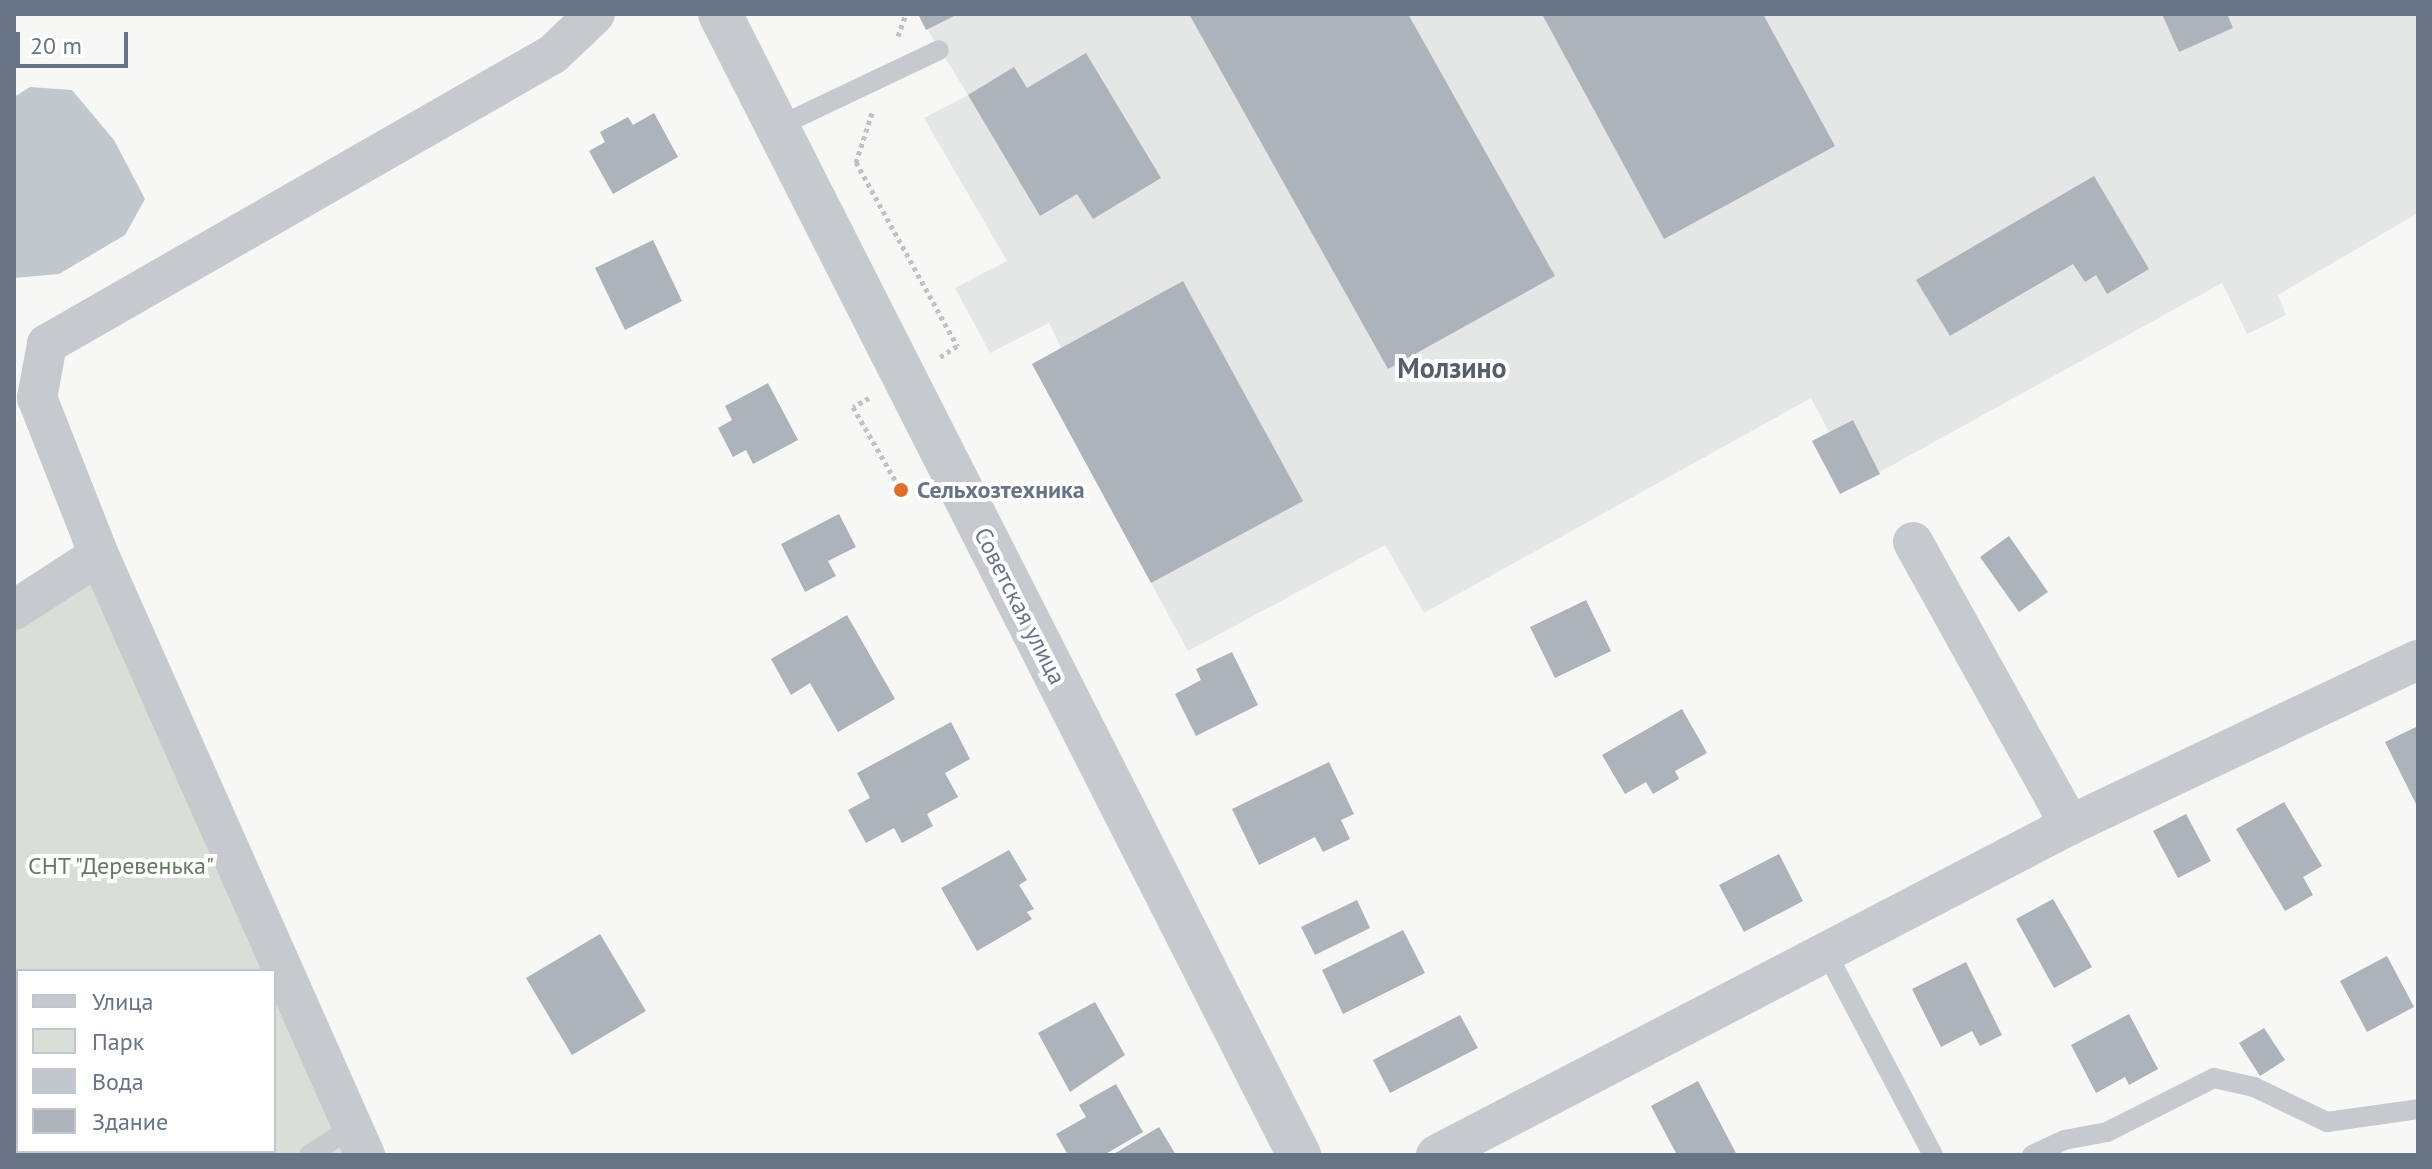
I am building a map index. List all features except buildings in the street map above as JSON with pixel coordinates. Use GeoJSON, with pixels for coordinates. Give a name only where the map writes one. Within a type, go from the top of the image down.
{"type":"FeatureCollection","features":[{"type":"Feature","properties":{"kind":"street"},"geometry":{"type":"LineString","coordinates":[[358,1142],[99,555],[37,398],[31,339],[553,54],[595,14]]}},
{"type":"Feature","properties":{"kind":"street","name":"Советская улица"},"geometry":{"type":"LineString","coordinates":[[720,14],[1299,1155]]}},
{"type":"Feature","properties":{"kind":"street"},"geometry":{"type":"LineString","coordinates":[[1913,542],[2070,825]]}},
{"type":"Feature","properties":{"kind":"street"},"geometry":{"type":"LineString","coordinates":[[14,610],[99,555]]}},
{"type":"Feature","properties":{"kind":"street"},"geometry":{"type":"LineString","coordinates":[[1436,1155],[2070,825],[2418,660]]}},
{"type":"Feature","properties":{"kind":"lane"},"geometry":{"type":"LineString","coordinates":[[777,127],[939,50]]}},
{"type":"Feature","properties":{"kind":"lane"},"geometry":{"type":"LineString","coordinates":[[1826,952],[1933,1155]]}},
{"type":"Feature","properties":{"kind":"lane"},"geometry":{"type":"LineString","coordinates":[[2032,1155],[2064,1140],[2107,1132],[2214,1078],[2254,1087],[2327,1122],[2418,1109]]}},
{"type":"Feature","properties":{"kind":"lane"},"geometry":{"type":"LineString","coordinates":[[309,1155],[358,1142]]}},
{"type":"Feature","properties":{"kind":"shaded area"},"geometry":{"type":"Polygon","coordinates":[[[918,14],[2418,14],[2418,213],[2278,295],[2286,315],[2247,334],[2222,283],[1840,494],[1812,441],[1829,432],[1811,398],[1424,613],[1385,545],[1188,651],[1032,364],[1061,348],[1049,323],[990,353],[955,288],[1007,261],[924,118],[968,95],[918,14]]]}},
{"type":"Feature","properties":{"kind":"green space","name":"СНТ \"Деревенька\""},"geometry":{"type":"Polygon","coordinates":[[[99,555],[365,1155],[14,1155],[14,610],[99,555]]]}},
{"type":"Feature","properties":{"kind":"water"},"geometry":{"type":"Polygon","coordinates":[[[30,87],[72,90],[114,140],[145,199],[125,235],[59,274],[14,278],[14,97],[30,87]]]}},
{"type":"Feature","properties":{"kind":"place","name":"Сельхозтехника"},"geometry":{"type":"Point","coordinates":[901,490]}},
{"type":"Feature","properties":{"kind":"district","name":"Молзино"},"geometry":{"type":"Point","coordinates":[1452,368]}}]}
